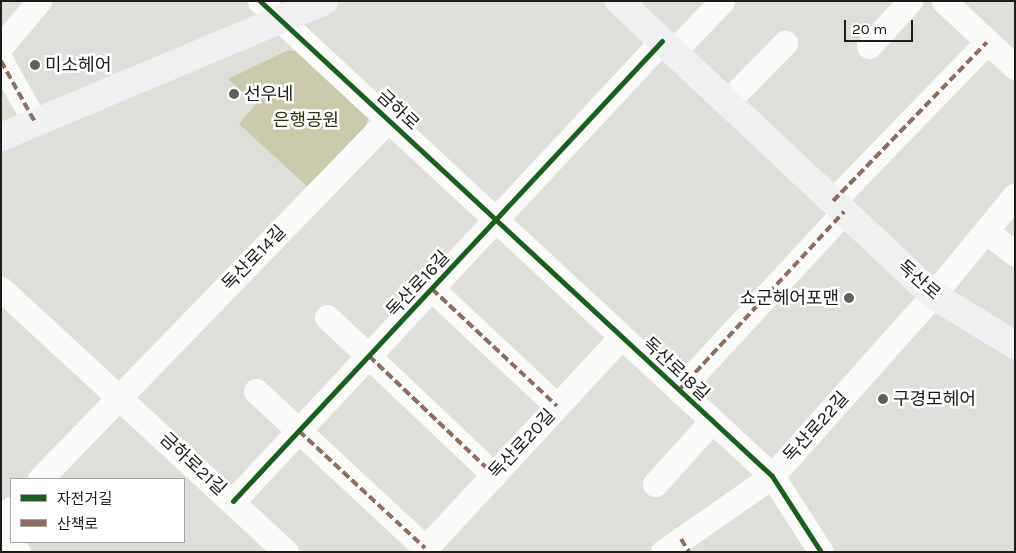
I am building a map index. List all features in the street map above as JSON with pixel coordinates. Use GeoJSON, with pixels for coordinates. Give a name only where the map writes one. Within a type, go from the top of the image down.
{"type":"FeatureCollection","features":[{"type":"Feature","properties":{"kind":"main road"},"geometry":{"type":"LineString","coordinates":[[1,136],[325,1]]}},
{"type":"Feature","properties":{"kind":"main road","name":"독산로"},"geometry":{"type":"LineString","coordinates":[[619,1],[933,296],[1015,345]]}},
{"type":"Feature","properties":{"kind":"street"},"geometry":{"type":"LineString","coordinates":[[1,46],[39,1]]}},
{"type":"Feature","properties":{"kind":"street","name":"금하로"},"geometry":{"type":"LineString","coordinates":[[260,1],[496,221]]}},
{"type":"Feature","properties":{"kind":"street"},"geometry":{"type":"LineString","coordinates":[[667,47],[722,1]]}},
{"type":"Feature","properties":{"kind":"street"},"geometry":{"type":"LineString","coordinates":[[870,46],[910,1]]}},
{"type":"Feature","properties":{"kind":"street"},"geometry":{"type":"LineString","coordinates":[[944,1],[1015,67]]}},
{"type":"Feature","properties":{"kind":"street"},"geometry":{"type":"LineString","coordinates":[[679,390],[838,206],[987,42]]}},
{"type":"Feature","properties":{"kind":"street"},"geometry":{"type":"LineString","coordinates":[[727,102],[785,43]]}},
{"type":"Feature","properties":{"kind":"street","name":"독산로16길"},"geometry":{"type":"LineString","coordinates":[[233,501],[496,221],[667,47]]}},
{"type":"Feature","properties":{"kind":"street"},"geometry":{"type":"LineString","coordinates":[[1,61],[35,122]]}},
{"type":"Feature","properties":{"kind":"street","name":"독산로14길"},"geometry":{"type":"LineString","coordinates":[[120,397],[388,120]]}},
{"type":"Feature","properties":{"kind":"street","name":"독산로22길"},"geometry":{"type":"LineString","coordinates":[[678,548],[772,476],[933,296],[1015,195]]}},
{"type":"Feature","properties":{"kind":"street","name":"독산로18길"},"geometry":{"type":"LineString","coordinates":[[496,221],[772,476],[820,552]]}},
{"type":"Feature","properties":{"kind":"street"},"geometry":{"type":"LineString","coordinates":[[986,231],[1015,254]]}},
{"type":"Feature","properties":{"kind":"street","name":"금하로21길"},"geometry":{"type":"LineString","coordinates":[[1,289],[233,501],[286,552]]}},
{"type":"Feature","properties":{"kind":"street"},"geometry":{"type":"LineString","coordinates":[[432,290],[557,406]]}},
{"type":"Feature","properties":{"kind":"street"},"geometry":{"type":"LineString","coordinates":[[327,317],[494,474]]}},
{"type":"Feature","properties":{"kind":"street","name":"독산로20길"},"geometry":{"type":"LineString","coordinates":[[424,550],[621,337]]}},
{"type":"Feature","properties":{"kind":"street"},"geometry":{"type":"LineString","coordinates":[[256,391],[424,550]]}},
{"type":"Feature","properties":{"kind":"street"},"geometry":{"type":"LineString","coordinates":[[41,478],[120,397]]}},
{"type":"Feature","properties":{"kind":"street"},"geometry":{"type":"LineString","coordinates":[[656,484],[712,421]]}},
{"type":"Feature","properties":{"kind":"street"},"geometry":{"type":"LineString","coordinates":[[1,520],[10,511]]}},
{"type":"Feature","properties":{"kind":"street"},"geometry":{"type":"LineString","coordinates":[[1,536],[18,552]]}},
{"type":"Feature","properties":{"kind":"green space","name":"은행공원"},"geometry":{"type":"Polygon","coordinates":[[[288,50],[307,53],[370,115],[364,129],[310,189],[239,124],[256,104],[228,79],[288,50]]]}},
{"type":"Feature","properties":{"kind":"marked path"},"geometry":{"type":"LineString","coordinates":[[833,201],[987,42]]}},
{"type":"Feature","properties":{"kind":"marked path"},"geometry":{"type":"LineString","coordinates":[[1,61],[35,122]]}},
{"type":"Feature","properties":{"kind":"marked path"},"geometry":{"type":"LineString","coordinates":[[679,390],[844,212]]}},
{"type":"Feature","properties":{"kind":"marked path"},"geometry":{"type":"LineString","coordinates":[[432,289],[557,406]]}},
{"type":"Feature","properties":{"kind":"marked path"},"geometry":{"type":"LineString","coordinates":[[369,356],[494,475]]}},
{"type":"Feature","properties":{"kind":"marked path"},"geometry":{"type":"LineString","coordinates":[[299,431],[425,548]]}},
{"type":"Feature","properties":{"kind":"marked path"},"geometry":{"type":"LineString","coordinates":[[681,539],[689,552]]}},
{"type":"Feature","properties":{"kind":"cycle path"},"geometry":{"type":"LineString","coordinates":[[260,1],[772,476],[821,552]]}},
{"type":"Feature","properties":{"kind":"cycle path"},"geometry":{"type":"LineString","coordinates":[[233,501],[662,41]]}},
{"type":"Feature","properties":{"kind":"place","name":"미소헤어"},"geometry":{"type":"Point","coordinates":[35,65]}},
{"type":"Feature","properties":{"kind":"place","name":"선우네"},"geometry":{"type":"Point","coordinates":[234,94]}},
{"type":"Feature","properties":{"kind":"place","name":"쇼군헤어포맨"},"geometry":{"type":"Point","coordinates":[849,298]}},
{"type":"Feature","properties":{"kind":"place","name":"구경모헤어"},"geometry":{"type":"Point","coordinates":[883,399]}}]}
